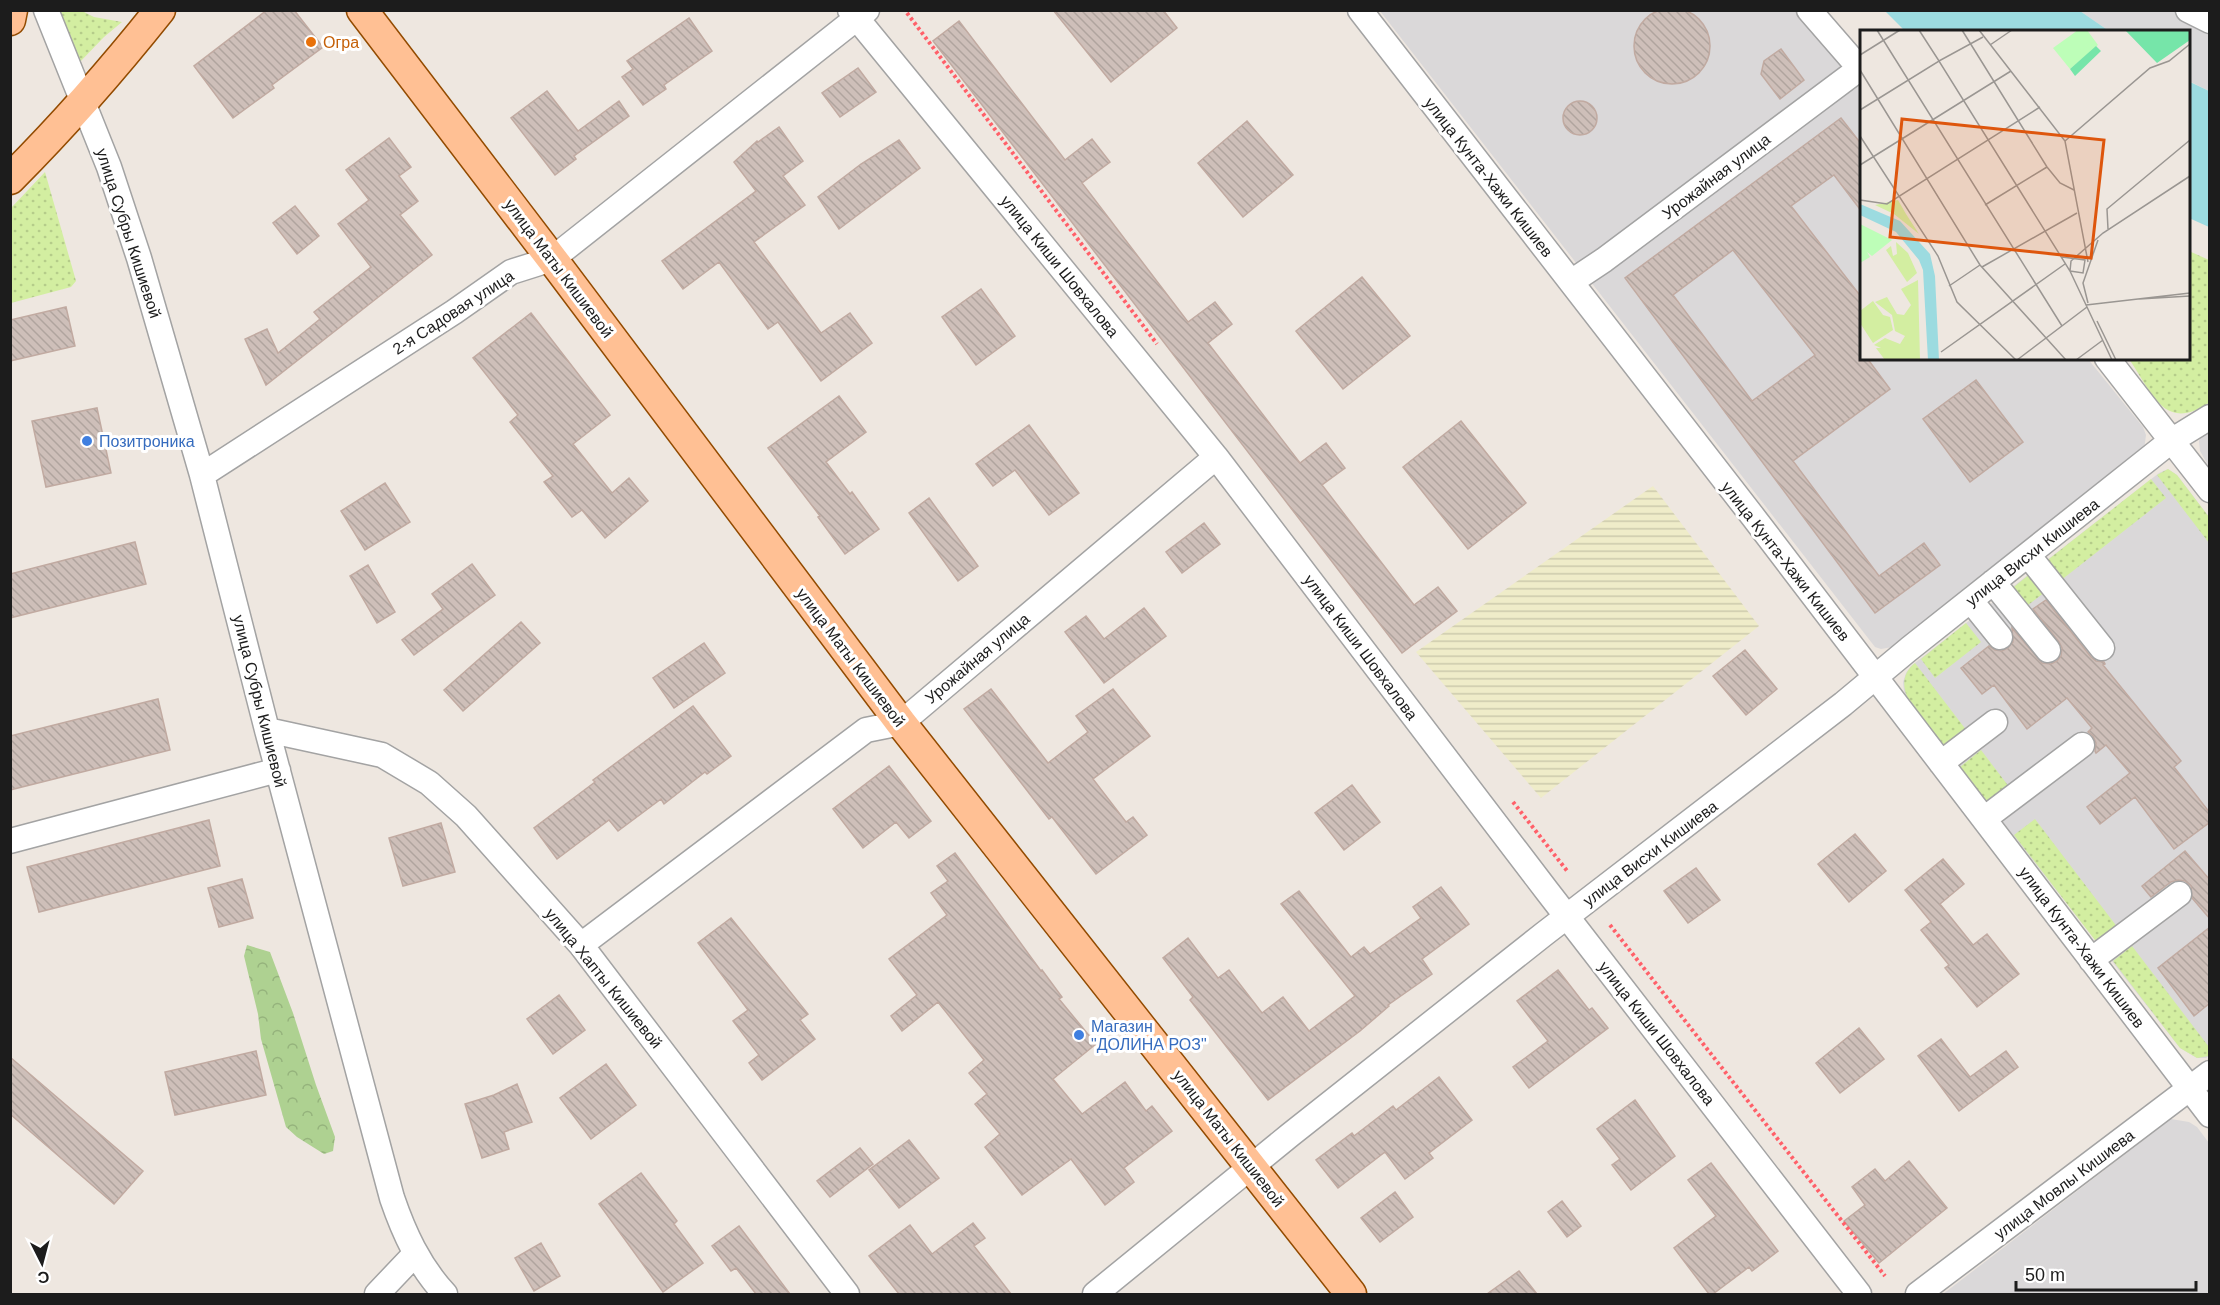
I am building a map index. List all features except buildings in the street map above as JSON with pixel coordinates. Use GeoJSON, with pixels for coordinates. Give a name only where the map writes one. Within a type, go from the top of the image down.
{"type":"FeatureCollection","features":[{"type":"Feature","properties":{"kind":"main road"},"geometry":{"type":"LineString","coordinates":[[10,20],[12,10]]}},
{"type":"Feature","properties":{"kind":"main road"},"geometry":{"type":"LineString","coordinates":[[10,179],[124,55],[160,10]]}},
{"type":"Feature","properties":{"kind":"main road"},"geometry":{"type":"LineString","coordinates":[[346,10],[389,45]]}},
{"type":"Feature","properties":{"kind":"main road","name":"улица Маты Кишиевой"},"geometry":{"type":"LineString","coordinates":[[362,10],[901,723],[1352,1294]]}},
{"type":"Feature","properties":{"kind":"street","name":"улица Субры Кишиевой"},"geometry":{"type":"LineString","coordinates":[[46,10],[109,167],[139,258],[202,475],[267,730],[392,1198],[401,1225],[415,1254],[445,1294]]}},
{"type":"Feature","properties":{"kind":"street","name":"улица Кунта-Хажи Кишиев"},"geometry":{"type":"LineString","coordinates":[[1360,10],[2210,1115]]}},
{"type":"Feature","properties":{"kind":"street"},"geometry":{"type":"LineString","coordinates":[[1809,10],[1860,70]]}},
{"type":"Feature","properties":{"kind":"street"},"geometry":{"type":"LineString","coordinates":[[2188,10],[2210,21]]}},
{"type":"Feature","properties":{"kind":"street","name":"2-я Садовая улица"},"geometry":{"type":"LineString","coordinates":[[202,475],[454,312],[511,272],[552,259],[858,13]]}},
{"type":"Feature","properties":{"kind":"street","name":"улица Киши Шовхалова"},"geometry":{"type":"LineString","coordinates":[[858,13],[1216,457],[1859,1294]]}},
{"type":"Feature","properties":{"kind":"street","name":"Урожайная улица"},"geometry":{"type":"LineString","coordinates":[[1571,282],[1860,70]]}},
{"type":"Feature","properties":{"kind":"street"},"geometry":{"type":"LineString","coordinates":[[2109,360],[2210,490]]}},
{"type":"Feature","properties":{"kind":"street","name":"улица Висхи Кишиева"},"geometry":{"type":"LineString","coordinates":[[1095,1294],[1290,1135],[1567,916],[1876,678],[2171,441],[2210,417]]}},
{"type":"Feature","properties":{"kind":"street","name":"Урожайная улица"},"geometry":{"type":"LineString","coordinates":[[581,945],[866,730],[901,723],[1216,457]]}},
{"type":"Feature","properties":{"kind":"street"},"geometry":{"type":"LineString","coordinates":[[2028,555],[2102,648]]}},
{"type":"Feature","properties":{"kind":"street"},"geometry":{"type":"LineString","coordinates":[[1993,582],[2048,650]]}},
{"type":"Feature","properties":{"kind":"street"},"geometry":{"type":"LineString","coordinates":[[1971,600],[2000,637]]}},
{"type":"Feature","properties":{"kind":"street"},"geometry":{"type":"LineString","coordinates":[[1941,763],[1995,722]]}},
{"type":"Feature","properties":{"kind":"street","name":"улица Хапты Кишиевой"},"geometry":{"type":"LineString","coordinates":[[267,730],[382,755],[429,783],[466,816],[581,945],[847,1294]]}},
{"type":"Feature","properties":{"kind":"street"},"geometry":{"type":"LineString","coordinates":[[1984,819],[2082,745]]}},
{"type":"Feature","properties":{"kind":"street"},"geometry":{"type":"LineString","coordinates":[[10,841],[278,770]]}},
{"type":"Feature","properties":{"kind":"street"},"geometry":{"type":"LineString","coordinates":[[2091,960],[2179,894]]}},
{"type":"Feature","properties":{"kind":"street","name":"улица Мовлы Кишиева"},"geometry":{"type":"LineString","coordinates":[[1918,1294],[2210,1073]]}},
{"type":"Feature","properties":{"kind":"street"},"geometry":{"type":"LineString","coordinates":[[376,1294],[415,1254]]}},
{"type":"Feature","properties":{"kind":"path"},"geometry":{"type":"LineString","coordinates":[[1610,926],[1885,1276]]}},
{"type":"Feature","properties":{"kind":"shaded area"},"geometry":{"type":"Polygon","coordinates":[[[1380,11],[1798,11],[1860,83],[1860,360],[2089,360],[2143,427],[2146,435],[2144,450],[1898,646],[1881,649],[1875,647],[1380,11]]]}},
{"type":"Feature","properties":{"kind":"shaded area"},"geometry":{"type":"Polygon","coordinates":[[[2080,11],[2209,11],[2209,91],[2190,82],[2190,30],[2108,30],[2080,11]]]}},
{"type":"Feature","properties":{"kind":"shaded area"},"geometry":{"type":"Polygon","coordinates":[[[2209,428],[2209,467],[2200,451],[2199,441],[2202,434],[2209,428]]]}},
{"type":"Feature","properties":{"kind":"shaded area"},"geometry":{"type":"Polygon","coordinates":[[[2168,469],[2177,475],[2209,517],[2209,1056],[2206,1058],[2197,1058],[2180,1048],[1908,701],[1903,682],[1911,666],[2159,473],[2168,469]]]}},
{"type":"Feature","properties":{"kind":"shaded area"},"geometry":{"type":"Polygon","coordinates":[[[1653,486],[1759,626],[1541,798],[1416,652],[1653,486]]]}},
{"type":"Feature","properties":{"kind":"shaded area"},"geometry":{"type":"Polygon","coordinates":[[[2171,1119],[2189,1122],[2197,1127],[2209,1143],[2209,1294],[1943,1294],[2171,1119]]]}},
{"type":"Feature","properties":{"kind":"green space"},"geometry":{"type":"Polygon","coordinates":[[[58,11],[82,11],[94,17],[122,22],[79,63],[58,11]]]}},
{"type":"Feature","properties":{"kind":"green space"},"geometry":{"type":"Polygon","coordinates":[[[45,172],[76,281],[71,287],[11,303],[11,208],[45,172]]]}},
{"type":"Feature","properties":{"kind":"green space"},"geometry":{"type":"Polygon","coordinates":[[[2190,251],[2209,260],[2210,402],[2194,411],[2181,413],[2170,411],[2153,396],[2130,360],[2190,360],[2190,251]]]}},
{"type":"Feature","properties":{"kind":"green space"},"geometry":{"type":"Polygon","coordinates":[[[2168,469],[2177,475],[2209,517],[2209,543],[2157,475],[2168,469]]]}},
{"type":"Feature","properties":{"kind":"green space"},"geometry":{"type":"Polygon","coordinates":[[[2151,479],[2166,498],[2060,581],[2045,562],[2151,479]]]}},
{"type":"Feature","properties":{"kind":"green space"},"geometry":{"type":"Polygon","coordinates":[[[2035,570],[2049,589],[2024,608],[2010,590],[2035,570]]]}},
{"type":"Feature","properties":{"kind":"green space"},"geometry":{"type":"Polygon","coordinates":[[[1966,623],[1981,642],[1935,678],[1921,659],[1966,623]]]}},
{"type":"Feature","properties":{"kind":"green space"},"geometry":{"type":"Polygon","coordinates":[[[1915,663],[1967,731],[1945,747],[1920,718],[1906,695],[1904,684],[1907,673],[1915,663]]]}},
{"type":"Feature","properties":{"kind":"green space"},"geometry":{"type":"Polygon","coordinates":[[[1981,750],[2013,792],[1992,808],[1960,767],[1981,750]]]}},
{"type":"Feature","properties":{"kind":"green space"},"geometry":{"type":"Polygon","coordinates":[[[2035,819],[2118,928],[2098,944],[2014,835],[2035,819]]]}},
{"type":"Feature","properties":{"kind":"green space"},"geometry":{"type":"Polygon","coordinates":[[[247,945],[270,952],[335,1137],[333,1151],[324,1154],[286,1127],[261,1039],[258,1014],[244,956],[247,945]]]}},
{"type":"Feature","properties":{"kind":"green space"},"geometry":{"type":"Polygon","coordinates":[[[2132,946],[2209,1047],[2209,1056],[2197,1058],[2180,1048],[2113,961],[2132,946]]]}},
{"type":"Feature","properties":{"kind":"water"},"geometry":{"type":"Polygon","coordinates":[[[1885,11],[2080,11],[2108,30],[1904,30],[1885,11]]]}},
{"type":"Feature","properties":{"kind":"water"},"geometry":{"type":"Polygon","coordinates":[[[2190,82],[2209,91],[2209,227],[2190,218],[2190,82]]]}},
{"type":"Feature","properties":{"kind":"place","name":"Огра"},"geometry":{"type":"Point","coordinates":[311,42]}},
{"type":"Feature","properties":{"kind":"place","name":"Позитроника"},"geometry":{"type":"Point","coordinates":[87,441]}},
{"type":"Feature","properties":{"kind":"place","name":"Магазин \"ДОЛИНА РОЗ\""},"geometry":{"type":"Point","coordinates":[1079,1035]}}]}
